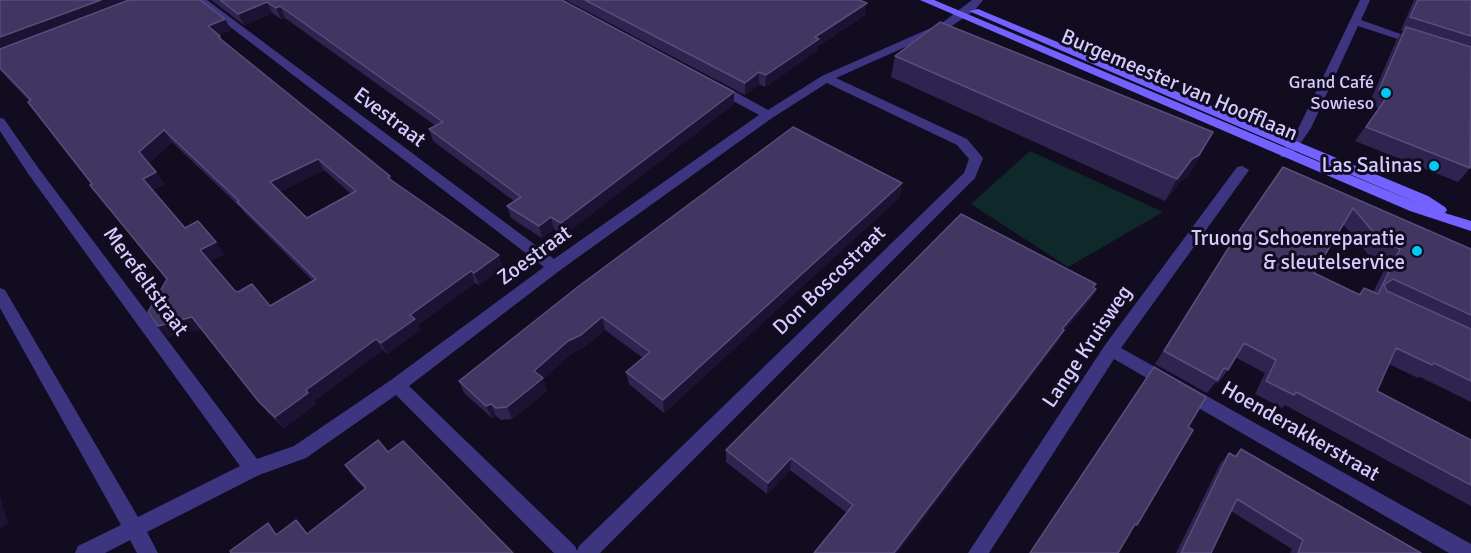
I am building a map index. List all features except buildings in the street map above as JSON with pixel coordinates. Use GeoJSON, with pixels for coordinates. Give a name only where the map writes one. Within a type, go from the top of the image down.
{"type":"FeatureCollection","features":[{"type":"Feature","properties":{"kind":"main road","name":"Burgemeester van Hoofflaan"},"geometry":{"type":"LineString","coordinates":[[925,0],[969,8]]}},
{"type":"Feature","properties":{"kind":"main road","name":"Burgemeester van Hoofflaan"},"geometry":{"type":"LineString","coordinates":[[948,0],[1289,149],[1415,208],[1452,218],[1471,226]]}},
{"type":"Feature","properties":{"kind":"street","name":"Evestraat"},"geometry":{"type":"LineString","coordinates":[[200,0],[554,267]]}},
{"type":"Feature","properties":{"kind":"street"},"geometry":{"type":"LineString","coordinates":[[1289,149],[1305,128],[1365,0]]}},
{"type":"Feature","properties":{"kind":"street","name":"Zoestraat"},"geometry":{"type":"LineString","coordinates":[[85,553],[253,469],[300,452],[397,385],[554,267],[768,115],[826,78],[946,25],[969,8]]}},
{"type":"Feature","properties":{"kind":"street"},"geometry":{"type":"LineString","coordinates":[[1355,21],[1429,45]]}},
{"type":"Feature","properties":{"kind":"street","name":"Don Boscostraat"},"geometry":{"type":"LineString","coordinates":[[586,553],[970,175],[976,158],[962,142],[826,78]]}},
{"type":"Feature","properties":{"kind":"street"},"geometry":{"type":"LineString","coordinates":[[707,82],[768,115]]}},
{"type":"Feature","properties":{"kind":"street","name":"Merefeltstraat"},"geometry":{"type":"LineString","coordinates":[[0,122],[34,172],[253,469]]}},
{"type":"Feature","properties":{"kind":"street","name":"Lange Kruisweg"},"geometry":{"type":"LineString","coordinates":[[978,553],[1111,350],[1242,170]]}},
{"type":"Feature","properties":{"kind":"street"},"geometry":{"type":"LineString","coordinates":[[0,294],[148,553]]}},
{"type":"Feature","properties":{"kind":"street","name":"Hoenderakkerstraat"},"geometry":{"type":"LineString","coordinates":[[1111,350],[1467,553]]}},
{"type":"Feature","properties":{"kind":"street"},"geometry":{"type":"LineString","coordinates":[[397,385],[568,553]]}},
{"type":"Feature","properties":{"kind":"green space"},"geometry":{"type":"Polygon","coordinates":[[[1030,151],[1163,212],[1068,267],[971,204],[1030,151]]]}},
{"type":"Feature","properties":{"kind":"place","name":"Grand Café Sowieso"},"geometry":{"type":"Point","coordinates":[1386,93]}},
{"type":"Feature","properties":{"kind":"place","name":"Las Salinas"},"geometry":{"type":"Point","coordinates":[1434,166]}},
{"type":"Feature","properties":{"kind":"place","name":"Truong Schoenreparatie & sleutelservice"},"geometry":{"type":"Point","coordinates":[1417,251]}}]}
